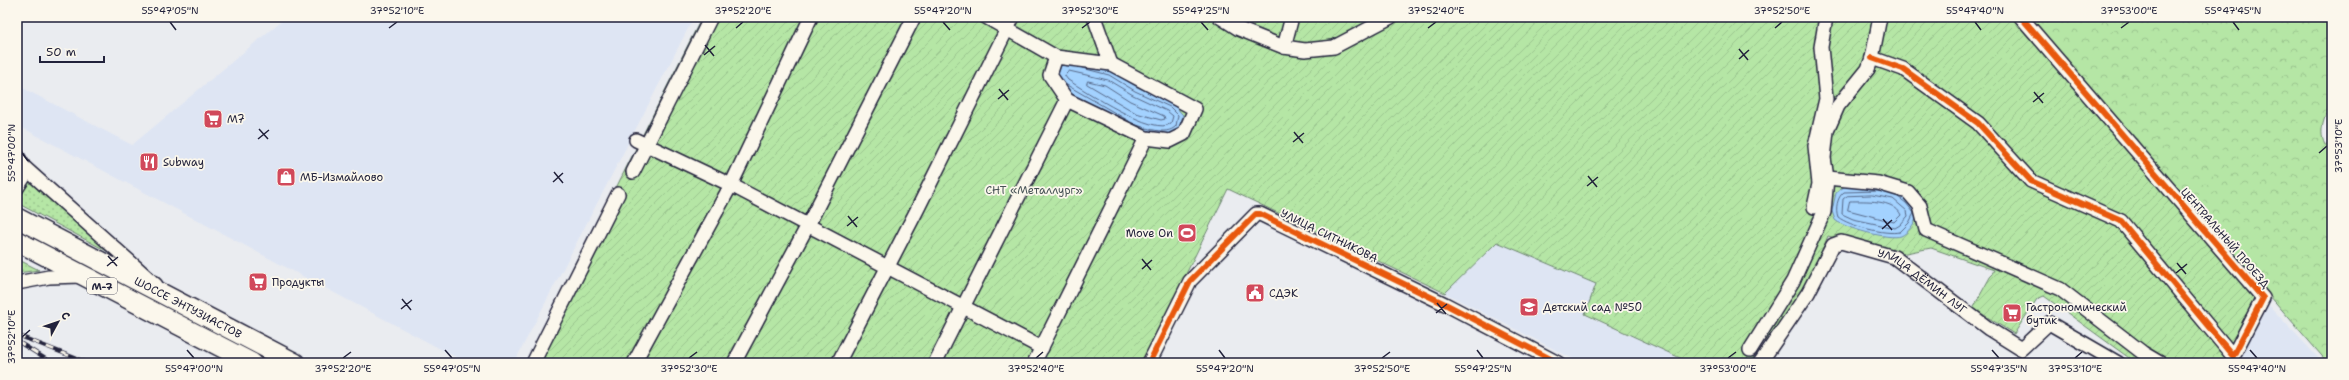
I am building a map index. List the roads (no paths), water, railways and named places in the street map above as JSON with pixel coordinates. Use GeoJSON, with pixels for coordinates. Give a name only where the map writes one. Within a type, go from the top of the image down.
{"type":"FeatureCollection","features":[{"type":"Feature","properties":{"kind":"highway","name":"ШОССЕ ЭНТУЗИАСТОВ"},"geometry":{"type":"LineString","coordinates":[[17,218],[295,363]]}},
{"type":"Feature","properties":{"kind":"highway","name":"ШОССЕ ЭНТУЗИАСТОВ"},"geometry":{"type":"LineString","coordinates":[[17,241],[252,363]]}},
{"type":"Feature","properties":{"kind":"street"},"geometry":{"type":"LineString","coordinates":[[633,172],[641,142],[711,17]]}},
{"type":"Feature","properties":{"kind":"street"},"geometry":{"type":"LineString","coordinates":[[634,363],[731,185],[810,17]]}},
{"type":"Feature","properties":{"kind":"street"},"geometry":{"type":"LineString","coordinates":[[734,363],[808,225],[914,17]]}},
{"type":"Feature","properties":{"kind":"street"},"geometry":{"type":"LineString","coordinates":[[986,17],[1010,22],[1056,57],[1111,64],[1196,109],[1184,134],[1170,141],[1146,138],[1067,100],[1050,75],[1056,57]]}},
{"type":"Feature","properties":{"kind":"street"},"geometry":{"type":"LineString","coordinates":[[1094,17],[1111,64]]}},
{"type":"Feature","properties":{"kind":"street"},"geometry":{"type":"LineString","coordinates":[[1220,17],[1239,29],[1284,47],[1305,50],[1334,47],[1391,17]]}},
{"type":"Feature","properties":{"kind":"street"},"geometry":{"type":"LineString","coordinates":[[1284,47],[1292,17]]}},
{"type":"Feature","properties":{"kind":"street"},"geometry":{"type":"LineString","coordinates":[[1814,207],[1819,184],[1815,146],[1826,99],[1821,47],[1826,17]]}},
{"type":"Feature","properties":{"kind":"street"},"geometry":{"type":"LineString","coordinates":[[1750,350],[1793,281],[1824,212],[1827,178],[1824,158],[1827,131],[1838,106],[1868,69],[1872,58],[1880,17]]}},
{"type":"Feature","properties":{"kind":"street","name":"ЦЕНТРАЛЬНЫЙ ПРОЕЗД"},"geometry":{"type":"LineString","coordinates":[[1872,58],[1903,69],[1978,123],[2031,181],[2121,221],[2230,360],[2263,298],[2021,17]]}},
{"type":"Feature","properties":{"kind":"street"},"geometry":{"type":"LineString","coordinates":[[838,363],[1010,22]]}},
{"type":"Feature","properties":{"kind":"street"},"geometry":{"type":"LineString","coordinates":[[935,363],[1067,100]]}},
{"type":"Feature","properties":{"kind":"street"},"geometry":{"type":"LineString","coordinates":[[1034,363],[1146,138]]}},
{"type":"Feature","properties":{"kind":"street"},"geometry":{"type":"LineString","coordinates":[[641,142],[731,185],[1042,348]]}},
{"type":"Feature","properties":{"kind":"street"},"geometry":{"type":"LineString","coordinates":[[17,155],[24,167],[172,299]]}},
{"type":"Feature","properties":{"kind":"street"},"geometry":{"type":"LineString","coordinates":[[17,188],[24,177],[24,167]]}},
{"type":"Feature","properties":{"kind":"street"},"geometry":{"type":"LineString","coordinates":[[1827,178],[1878,183],[1908,192],[1920,206],[1926,230],[2060,289],[2143,353],[2160,363]]}},
{"type":"Feature","properties":{"kind":"street"},"geometry":{"type":"LineString","coordinates":[[533,363],[554,313],[586,248],[618,194]]}},
{"type":"Feature","properties":{"kind":"street","name":"УЛИЦА СИТНИКОВА"},"geometry":{"type":"LineString","coordinates":[[1149,363],[1190,281],[1256,214],[1265,216],[1445,304],[1558,363]]}},
{"type":"Feature","properties":{"kind":"street","name":"УЛИЦА ДЁМИН ЛУГ"},"geometry":{"type":"LineString","coordinates":[[1760,363],[1808,293],[1833,245],[1841,242],[1894,257],[1983,325],[2021,349],[2049,322],[2118,363]]}},
{"type":"Feature","properties":{"kind":"street"},"geometry":{"type":"LineString","coordinates":[[17,283],[49,277],[83,276]]}},
{"type":"Feature","properties":{"kind":"water"},"geometry":{"type":"Polygon","coordinates":[[[1066,61],[1111,71],[1137,87],[1172,103],[1183,115],[1179,128],[1174,133],[1163,135],[1148,132],[1113,118],[1095,108],[1056,82],[1058,66],[1066,61]]]}},
{"type":"Feature","properties":{"kind":"water"},"geometry":{"type":"Polygon","coordinates":[[[1845,186],[1878,188],[1898,193],[1906,198],[1913,206],[1917,217],[1906,233],[1895,237],[1877,235],[1840,223],[1835,220],[1832,211],[1836,193],[1845,186]]]}},
{"type":"Feature","properties":{"kind":"railway"},"geometry":{"type":"LineString","coordinates":[[17,335],[88,363]]}},
{"type":"Feature","properties":{"kind":"railway"},"geometry":{"type":"LineString","coordinates":[[17,341],[52,363]]}},
{"type":"Feature","properties":{"kind":"place","name":"М7"},"geometry":{"type":"Point","coordinates":[213,119]}},
{"type":"Feature","properties":{"kind":"place","name":"Subway"},"geometry":{"type":"Point","coordinates":[149,162]}},
{"type":"Feature","properties":{"kind":"place","name":"МБ-Измайлово"},"geometry":{"type":"Point","coordinates":[286,177]}},
{"type":"Feature","properties":{"kind":"place","name":"Move On"},"geometry":{"type":"Point","coordinates":[1187,233]}},
{"type":"Feature","properties":{"kind":"place","name":"Продукты"},"geometry":{"type":"Point","coordinates":[258,282]}},
{"type":"Feature","properties":{"kind":"place","name":"СДЭК"},"geometry":{"type":"Point","coordinates":[1255,293]}},
{"type":"Feature","properties":{"kind":"place","name":"Детский сад №50"},"geometry":{"type":"Point","coordinates":[1529,307]}},
{"type":"Feature","properties":{"kind":"place","name":"Гастрономический бутик"},"geometry":{"type":"Point","coordinates":[2012,313]}},
{"type":"Feature","properties":{"kind":"park label","name":"СНТ «Металлург»"},"geometry":{"type":"Point","coordinates":[1034,190]}}]}
